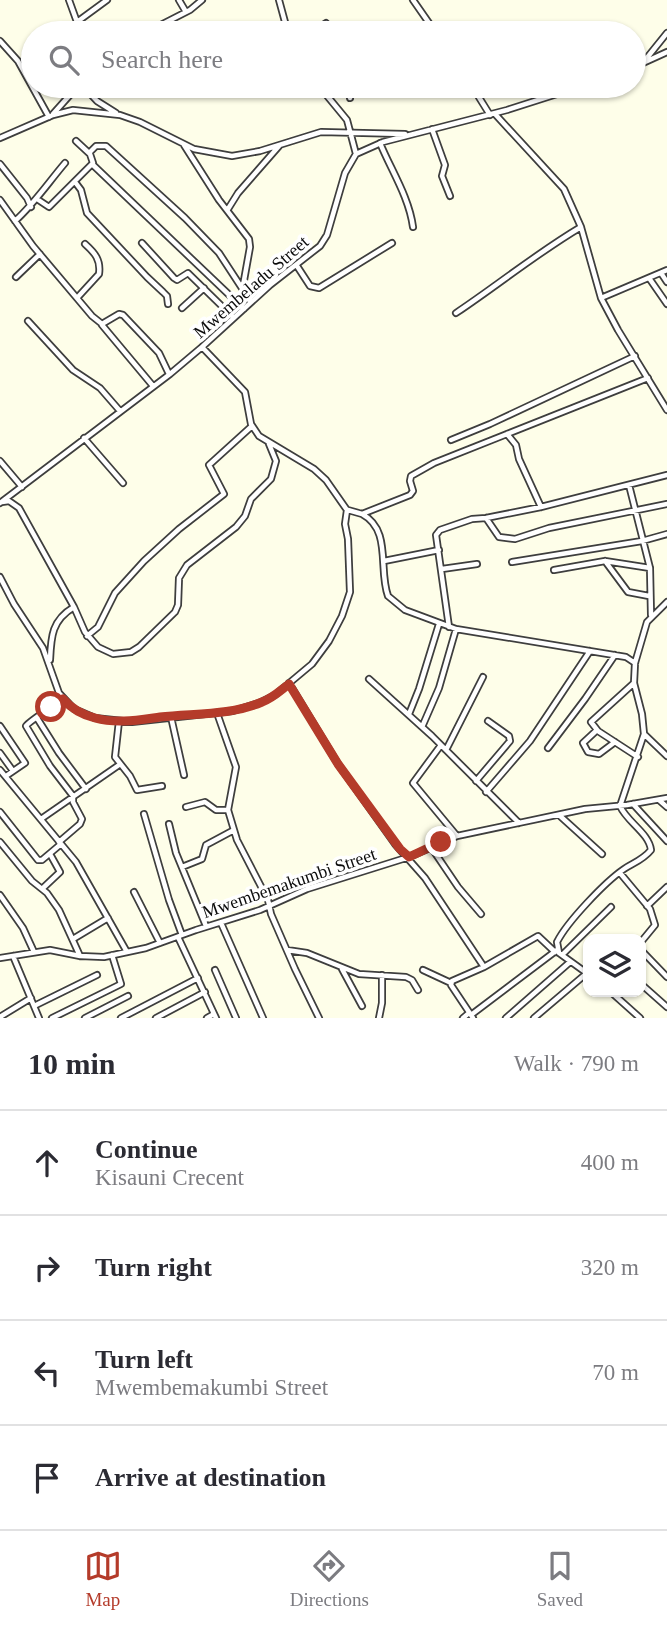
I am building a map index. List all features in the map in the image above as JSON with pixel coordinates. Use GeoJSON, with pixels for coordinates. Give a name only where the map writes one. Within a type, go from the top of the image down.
{"type":"FeatureCollection","features":[{"type":"Feature","properties":{"kind":"street"},"geometry":{"type":"LineString","coordinates":[[69,0],[78,21]]}},
{"type":"Feature","properties":{"kind":"street"},"geometry":{"type":"LineString","coordinates":[[79,21],[107,0]]}},
{"type":"Feature","properties":{"kind":"street"},"geometry":{"type":"LineString","coordinates":[[179,0],[186,12]]}},
{"type":"Feature","properties":{"kind":"street"},"geometry":{"type":"LineString","coordinates":[[168,21],[202,0]]}},
{"type":"Feature","properties":{"kind":"street"},"geometry":{"type":"LineString","coordinates":[[279,0],[285,21]]}},
{"type":"Feature","properties":{"kind":"street"},"geometry":{"type":"LineString","coordinates":[[413,0],[428,21]]}},
{"type":"Feature","properties":{"kind":"street"},"geometry":{"type":"LineString","coordinates":[[646,59],[667,33]]}},
{"type":"Feature","properties":{"kind":"street"},"geometry":{"type":"LineString","coordinates":[[0,41],[21,66]]}},
{"type":"Feature","properties":{"kind":"street"},"geometry":{"type":"LineString","coordinates":[[646,62],[667,52]]}},
{"type":"Feature","properties":{"kind":"street"},"geometry":{"type":"LineString","coordinates":[[40,98],[51,116]]}},
{"type":"Feature","properties":{"kind":"street"},"geometry":{"type":"LineString","coordinates":[[51,116],[68,98]]}},
{"type":"Feature","properties":{"kind":"street"},"geometry":{"type":"LineString","coordinates":[[94,98],[120,115],[194,149],[232,156],[279,145],[313,133],[339,131],[408,135]]}},
{"type":"Feature","properties":{"kind":"street"},"geometry":{"type":"LineString","coordinates":[[329,98],[346,120],[356,154],[380,143],[543,98]]}},
{"type":"Feature","properties":{"kind":"street"},"geometry":{"type":"LineString","coordinates":[[481,98],[492,114],[513,131],[564,189],[581,227],[601,298],[667,410]]}},
{"type":"Feature","properties":{"kind":"street"},"geometry":{"type":"LineString","coordinates":[[0,138],[51,116],[73,110],[120,115]]}},
{"type":"Feature","properties":{"kind":"street"},"geometry":{"type":"LineString","coordinates":[[432,129],[445,165],[442,176],[450,196]]}},
{"type":"Feature","properties":{"kind":"street"},"geometry":{"type":"LineString","coordinates":[[37,199],[49,207],[92,164],[93,157],[76,141]]}},
{"type":"Feature","properties":{"kind":"street"},"geometry":{"type":"LineString","coordinates":[[380,143],[400,185],[413,227]]}},
{"type":"Feature","properties":{"kind":"street"},"geometry":{"type":"LineString","coordinates":[[184,144],[219,200],[250,242],[243,287]]}},
{"type":"Feature","properties":{"kind":"street"},"geometry":{"type":"LineString","coordinates":[[89,153],[100,145],[110,149],[219,253],[251,302]]}},
{"type":"Feature","properties":{"kind":"street"},"geometry":{"type":"LineString","coordinates":[[228,209],[238,193],[279,145]]}},
{"type":"Feature","properties":{"kind":"street","name":"Mwembeladu Street"},"geometry":{"type":"LineString","coordinates":[[1,503],[202,348],[251,302],[320,246],[327,235],[345,173],[356,154]]}},
{"type":"Feature","properties":{"kind":"street"},"geometry":{"type":"LineString","coordinates":[[15,221],[37,199],[65,163]]}},
{"type":"Feature","properties":{"kind":"street"},"geometry":{"type":"LineString","coordinates":[[0,164],[27,198],[30,207]]}},
{"type":"Feature","properties":{"kind":"street"},"geometry":{"type":"LineString","coordinates":[[92,164],[244,309]]}},
{"type":"Feature","properties":{"kind":"street"},"geometry":{"type":"LineString","coordinates":[[75,182],[81,190],[84,208],[93,220],[167,296],[167,304]]}},
{"type":"Feature","properties":{"kind":"street"},"geometry":{"type":"LineString","coordinates":[[0,200],[40,254],[153,386]]}},
{"type":"Feature","properties":{"kind":"street"},"geometry":{"type":"LineString","coordinates":[[456,313],[542,250],[581,227]]}},
{"type":"Feature","properties":{"kind":"street"},"geometry":{"type":"LineString","coordinates":[[142,243],[174,278],[180,279],[188,273],[234,318]]}},
{"type":"Feature","properties":{"kind":"street"},"geometry":{"type":"LineString","coordinates":[[297,266],[310,286],[319,288],[392,243]]}},
{"type":"Feature","properties":{"kind":"street"},"geometry":{"type":"LineString","coordinates":[[77,298],[100,270],[97,257],[85,244]]}},
{"type":"Feature","properties":{"kind":"street"},"geometry":{"type":"LineString","coordinates":[[16,277],[40,254]]}},
{"type":"Feature","properties":{"kind":"street"},"geometry":{"type":"LineString","coordinates":[[601,298],[667,270]]}},
{"type":"Feature","properties":{"kind":"street"},"geometry":{"type":"LineString","coordinates":[[661,273],[667,282]]}},
{"type":"Feature","properties":{"kind":"street"},"geometry":{"type":"LineString","coordinates":[[649,278],[667,304]]}},
{"type":"Feature","properties":{"kind":"street"},"geometry":{"type":"LineString","coordinates":[[183,308],[204,288]]}},
{"type":"Feature","properties":{"kind":"street"},"geometry":{"type":"LineString","coordinates":[[102,324],[119,314],[123,315],[159,353],[169,374]]}},
{"type":"Feature","properties":{"kind":"street"},"geometry":{"type":"LineString","coordinates":[[28,321],[73,370],[100,388],[120,411]]}},
{"type":"Feature","properties":{"kind":"street"},"geometry":{"type":"LineString","coordinates":[[1,503],[9,501],[19,508],[88,636],[106,652],[131,652],[175,611],[178,605],[179,578],[187,565],[246,516],[251,499],[271,479],[276,461],[268,443],[252,426],[245,392],[202,348]]}},
{"type":"Feature","properties":{"kind":"street"},"geometry":{"type":"LineString","coordinates":[[451,440],[635,356]]}},
{"type":"Feature","properties":{"kind":"street"},"geometry":{"type":"LineString","coordinates":[[362,514],[410,495],[413,491],[410,479],[422,469],[649,378]]}},
{"type":"Feature","properties":{"kind":"street"},"geometry":{"type":"LineString","coordinates":[[88,636],[98,627],[115,593],[144,561],[223,494],[210,470],[210,464],[252,426]]}},
{"type":"Feature","properties":{"kind":"street"},"geometry":{"type":"LineString","coordinates":[[507,434],[516,445],[541,507]]}},
{"type":"Feature","properties":{"kind":"street"},"geometry":{"type":"LineString","coordinates":[[84,438],[123,483]]}},
{"type":"Feature","properties":{"kind":"street"},"geometry":{"type":"LineString","coordinates":[[268,443],[314,468],[347,510],[367,517],[381,540],[386,591],[390,599],[405,610],[456,629],[626,657],[635,663]]}},
{"type":"Feature","properties":{"kind":"street"},"geometry":{"type":"LineString","coordinates":[[0,461],[22,487]]}},
{"type":"Feature","properties":{"kind":"street"},"geometry":{"type":"LineString","coordinates":[[449,627],[436,535],[440,530],[472,519],[486,519],[541,507],[667,475]]}},
{"type":"Feature","properties":{"kind":"street"},"geometry":{"type":"LineString","coordinates":[[629,485],[650,568],[649,596],[652,615]]}},
{"type":"Feature","properties":{"kind":"street"},"geometry":{"type":"LineString","coordinates":[[486,519],[499,537],[509,539],[667,504]]}},
{"type":"Feature","properties":{"kind":"street"},"geometry":{"type":"LineString","coordinates":[[0,577],[39,641],[57,689],[74,709],[88,716],[137,722],[217,713],[270,698],[312,664],[324,649],[348,601],[351,576],[345,524],[347,510]]}},
{"type":"Feature","properties":{"kind":"street"},"geometry":{"type":"LineString","coordinates":[[512,562],[642,541],[667,534]]}},
{"type":"Feature","properties":{"kind":"street"},"geometry":{"type":"LineString","coordinates":[[384,561],[439,550]]}},
{"type":"Feature","properties":{"kind":"street"},"geometry":{"type":"LineString","coordinates":[[554,570],[605,562],[650,568]]}},
{"type":"Feature","properties":{"kind":"street"},"geometry":{"type":"LineString","coordinates":[[605,562],[628,592],[649,596]]}},
{"type":"Feature","properties":{"kind":"street"},"geometry":{"type":"LineString","coordinates":[[442,569],[477,564]]}},
{"type":"Feature","properties":{"kind":"street"},"geometry":{"type":"LineString","coordinates":[[463,1018],[471,1015],[556,951],[557,942],[569,924],[620,873],[648,854],[651,846],[620,806],[644,734],[634,683],[635,663],[647,622],[667,602]]}},
{"type":"Feature","properties":{"kind":"street"},"geometry":{"type":"LineString","coordinates":[[49,665],[51,632],[68,610],[74,607]]}},
{"type":"Feature","properties":{"kind":"street"},"geometry":{"type":"LineString","coordinates":[[409,714],[439,624]]}},
{"type":"Feature","properties":{"kind":"street"},"geometry":{"type":"LineString","coordinates":[[422,727],[439,688],[456,629]]}},
{"type":"Feature","properties":{"kind":"street"},"geometry":{"type":"LineString","coordinates":[[486,792],[530,741],[590,651]]}},
{"type":"Feature","properties":{"kind":"street"},"geometry":{"type":"LineString","coordinates":[[548,748],[615,655]]}},
{"type":"Feature","properties":{"kind":"street"},"geometry":{"type":"LineString","coordinates":[[446,750],[483,677]]}},
{"type":"Feature","properties":{"kind":"street"},"geometry":{"type":"LineString","coordinates":[[369,679],[409,714],[520,824]]}},
{"type":"Feature","properties":{"kind":"street"},"geometry":{"type":"LineString","coordinates":[[634,683],[592,720],[592,724],[638,757]]}},
{"type":"Feature","properties":{"kind":"street"},"geometry":{"type":"LineString","coordinates":[[289,684],[338,764],[395,844],[409,857],[484,967]]}},
{"type":"Feature","properties":{"kind":"street"},"geometry":{"type":"LineString","coordinates":[[0,812],[38,860],[50,854],[82,821],[73,796],[27,730],[26,723],[63,699]]}},
{"type":"Feature","properties":{"kind":"street"},"geometry":{"type":"LineString","coordinates":[[217,713],[236,767],[228,810],[234,830],[319,1018]]}},
{"type":"Feature","properties":{"kind":"street"},"geometry":{"type":"LineString","coordinates":[[171,717],[184,775]]}},
{"type":"Feature","properties":{"kind":"street"},"geometry":{"type":"LineString","coordinates":[[37,718],[86,789]]}},
{"type":"Feature","properties":{"kind":"street"},"geometry":{"type":"LineString","coordinates":[[119,721],[114,752],[119,765],[130,776],[137,790],[162,786]]}},
{"type":"Feature","properties":{"kind":"street"},"geometry":{"type":"LineString","coordinates":[[476,781],[510,741],[509,736],[488,721]]}},
{"type":"Feature","properties":{"kind":"street"},"geometry":{"type":"LineString","coordinates":[[0,726],[25,762],[6,776]]}},
{"type":"Feature","properties":{"kind":"street"},"geometry":{"type":"LineString","coordinates":[[597,730],[583,743],[588,752],[599,754],[615,742]]}},
{"type":"Feature","properties":{"kind":"street"},"geometry":{"type":"LineString","coordinates":[[644,734],[667,756]]}},
{"type":"Feature","properties":{"kind":"street"},"geometry":{"type":"LineString","coordinates":[[441,746],[413,783],[457,836]]}},
{"type":"Feature","properties":{"kind":"street"},"geometry":{"type":"LineString","coordinates":[[0,753],[13,771]]}},
{"type":"Feature","properties":{"kind":"street"},"geometry":{"type":"LineString","coordinates":[[41,820],[119,765]]}},
{"type":"Feature","properties":{"kind":"street"},"geometry":{"type":"LineString","coordinates":[[0,770],[83,872],[127,952]]}},
{"type":"Feature","properties":{"kind":"street","name":"Mwembemakumbi Street"},"geometry":{"type":"LineString","coordinates":[[0,958],[56,950],[80,956],[127,952],[222,923],[307,889],[409,857],[457,836],[584,808],[620,806],[667,798]]}},
{"type":"Feature","properties":{"kind":"street"},"geometry":{"type":"LineString","coordinates":[[659,799],[667,807]]}},
{"type":"Feature","properties":{"kind":"street"},"geometry":{"type":"LineString","coordinates":[[186,807],[205,803],[216,810],[228,810]]}},
{"type":"Feature","properties":{"kind":"street"},"geometry":{"type":"LineString","coordinates":[[633,804],[667,841]]}},
{"type":"Feature","properties":{"kind":"street"},"geometry":{"type":"LineString","coordinates":[[144,814],[180,936],[215,1016],[207,1018]]}},
{"type":"Feature","properties":{"kind":"street"},"geometry":{"type":"LineString","coordinates":[[558,814],[602,854]]}},
{"type":"Feature","properties":{"kind":"street"},"geometry":{"type":"LineString","coordinates":[[169,824],[182,867],[206,926]]}},
{"type":"Feature","properties":{"kind":"street"},"geometry":{"type":"LineString","coordinates":[[182,867],[202,859],[206,845],[234,830]]}},
{"type":"Feature","properties":{"kind":"street"},"geometry":{"type":"LineString","coordinates":[[0,842],[59,909],[80,956]]}},
{"type":"Feature","properties":{"kind":"street"},"geometry":{"type":"LineString","coordinates":[[431,847],[458,887],[481,914]]}},
{"type":"Feature","properties":{"kind":"street"},"geometry":{"type":"LineString","coordinates":[[43,888],[60,872],[50,854]]}},
{"type":"Feature","properties":{"kind":"street"},"geometry":{"type":"LineString","coordinates":[[620,873],[652,914],[654,926],[646,936]]}},
{"type":"Feature","properties":{"kind":"street"},"geometry":{"type":"LineString","coordinates":[[647,906],[667,887]]}},
{"type":"Feature","properties":{"kind":"street"},"geometry":{"type":"LineString","coordinates":[[134,892],[160,943]]}},
{"type":"Feature","properties":{"kind":"street"},"geometry":{"type":"LineString","coordinates":[[0,895],[23,928],[34,952]]}},
{"type":"Feature","properties":{"kind":"street"},"geometry":{"type":"LineString","coordinates":[[562,956],[611,906]]}},
{"type":"Feature","properties":{"kind":"street"},"geometry":{"type":"LineString","coordinates":[[73,939],[108,918]]}},
{"type":"Feature","properties":{"kind":"street"},"geometry":{"type":"LineString","coordinates":[[222,923],[263,1018]]}},
{"type":"Feature","properties":{"kind":"street"},"geometry":{"type":"LineString","coordinates":[[451,983],[538,936],[583,971]]}},
{"type":"Feature","properties":{"kind":"street"},"geometry":{"type":"LineString","coordinates":[[286,950],[307,953],[359,974],[410,978],[418,990]]}},
{"type":"Feature","properties":{"kind":"street"},"geometry":{"type":"LineString","coordinates":[[52,1018],[121,984],[112,955]]}},
{"type":"Feature","properties":{"kind":"street"},"geometry":{"type":"LineString","coordinates":[[13,956],[39,1018]]}},
{"type":"Feature","properties":{"kind":"street"},"geometry":{"type":"LineString","coordinates":[[646,958],[667,977]]}},
{"type":"Feature","properties":{"kind":"street"},"geometry":{"type":"LineString","coordinates":[[506,1018],[570,962]]}},
{"type":"Feature","properties":{"kind":"street"},"geometry":{"type":"LineString","coordinates":[[341,968],[362,1006]]}},
{"type":"Feature","properties":{"kind":"street"},"geometry":{"type":"LineString","coordinates":[[215,970],[236,1018]]}},
{"type":"Feature","properties":{"kind":"street"},"geometry":{"type":"LineString","coordinates":[[423,970],[451,983],[471,1015]]}},
{"type":"Feature","properties":{"kind":"street"},"geometry":{"type":"LineString","coordinates":[[34,1006],[97,975]]}},
{"type":"Feature","properties":{"kind":"street"},"geometry":{"type":"LineString","coordinates":[[379,1018],[382,975]]}},
{"type":"Feature","properties":{"kind":"street"},"geometry":{"type":"LineString","coordinates":[[534,1018],[583,977]]}},
{"type":"Feature","properties":{"kind":"street"},"geometry":{"type":"LineString","coordinates":[[121,1018],[198,978]]}},
{"type":"Feature","properties":{"kind":"street"},"geometry":{"type":"LineString","coordinates":[[646,988],[667,1007]]}},
{"type":"Feature","properties":{"kind":"street"},"geometry":{"type":"LineString","coordinates":[[156,1018],[205,992]]}},
{"type":"Feature","properties":{"kind":"street"},"geometry":{"type":"LineString","coordinates":[[85,1018],[128,996]]}},
{"type":"Feature","properties":{"kind":"street"},"geometry":{"type":"LineString","coordinates":[[620,997],[640,1018]]}},
{"type":"Feature","properties":{"kind":"street"},"geometry":{"type":"LineString","coordinates":[[0,1017],[31,998]]}},
{"type":"Feature","properties":{"kind":"route"},"geometry":{"type":"LineString","coordinates":[[51,707],[63,699],[88,716],[103,720],[137,722],[161,717],[233,711],[265,701],[289,684],[338,764],[395,844],[409,857],[441,842]]}}]}
